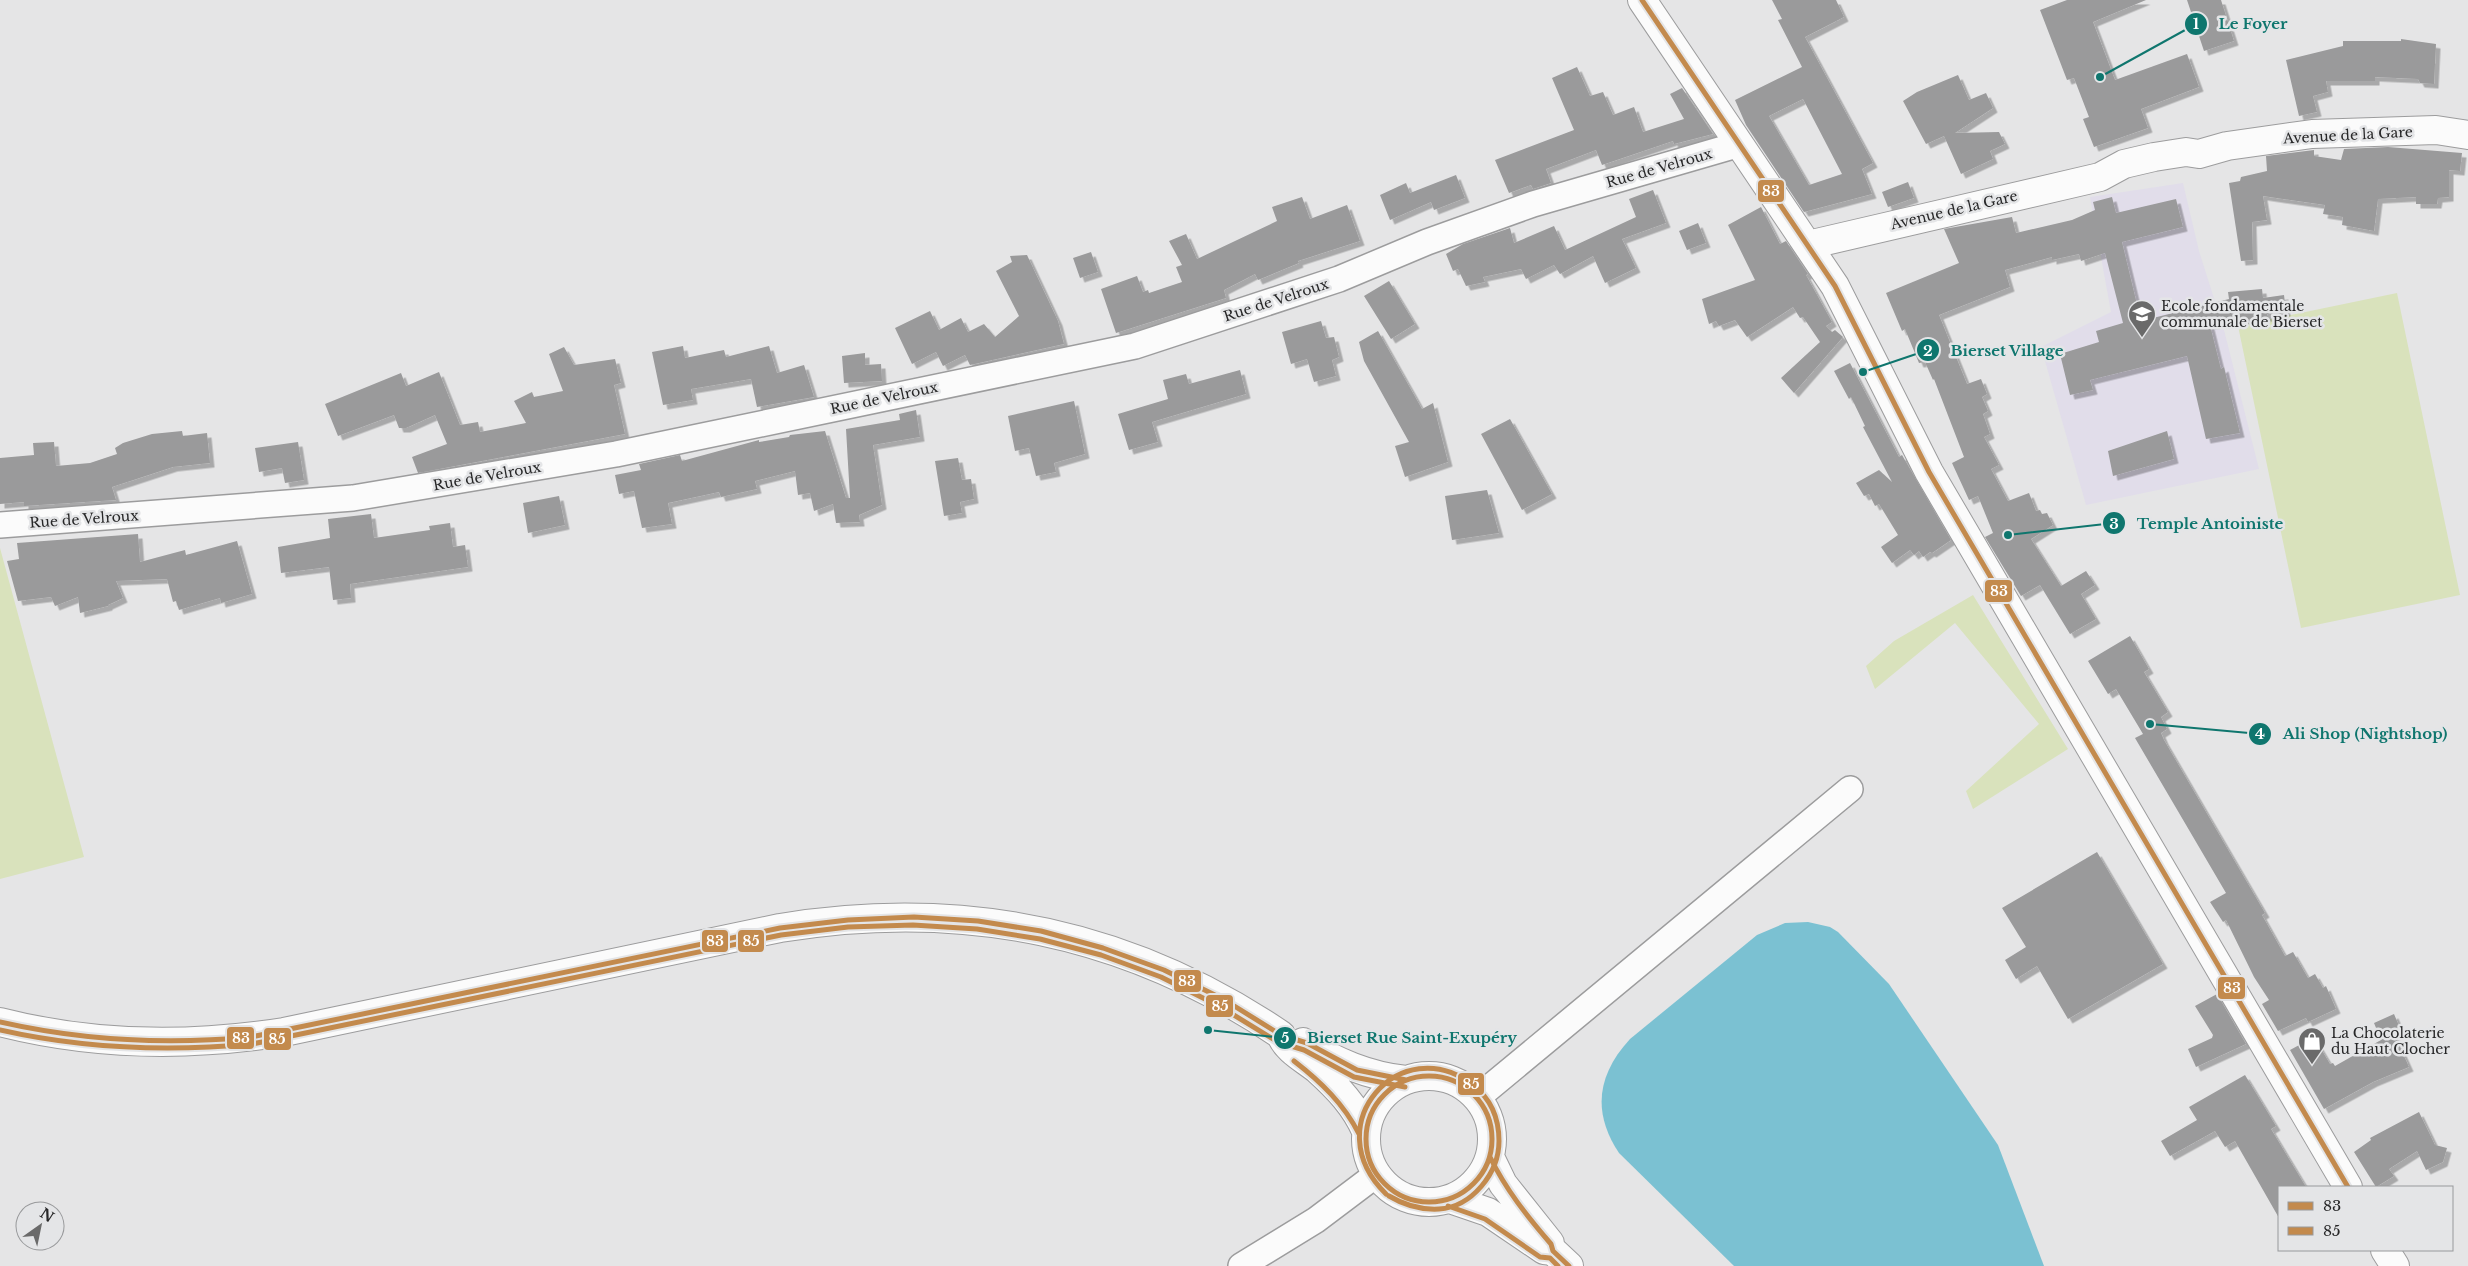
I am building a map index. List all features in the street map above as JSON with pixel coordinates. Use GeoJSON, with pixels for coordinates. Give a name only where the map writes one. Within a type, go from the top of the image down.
{"type":"FeatureCollection","features":[{"type":"Feature","properties":{"kind":"street"},"geometry":{"type":"LineString","coordinates":[[1642,0],[1835,286],[1929,472],[2347,1186]]}},
{"type":"Feature","properties":{"kind":"street","name":"Avenue de la Gare"},"geometry":{"type":"LineString","coordinates":[[1808,245],[2100,177],[2124,164],[2154,157],[2186,152],[2199,154],[2227,146],[2312,134],[2436,130],[2468,135]]}},
{"type":"Feature","properties":{"kind":"street","name":"Rue de Velroux"},"geometry":{"type":"LineString","coordinates":[[0,525],[353,498],[616,454],[1135,346],[1339,279],[1427,242],[1533,204],[1740,144]]}},
{"type":"Feature","properties":{"kind":"street"},"geometry":{"type":"LineString","coordinates":[[1477,1098],[1850,789]]}},
{"type":"Feature","properties":{"kind":"street"},"geometry":{"type":"LineString","coordinates":[[0,1022],[31,1030],[113,1041],[183,1042],[251,1037],[780,928],[822,921],[916,916],[1006,924],[1071,938],[1111,950],[1148,964],[1208,991],[1281,1035],[1294,1036],[1358,1070],[1373,1075],[1406,1080]]}},
{"type":"Feature","properties":{"kind":"street"},"geometry":{"type":"LineString","coordinates":[[1281,1035],[1287,1045],[1349,1100],[1358,1112],[1366,1131]]}},
{"type":"Feature","properties":{"kind":"street"},"geometry":{"type":"LineString","coordinates":[[1422,1076],[1437,1076],[1452,1080],[1477,1098],[1488,1116],[1492,1136],[1490,1157],[1482,1175],[1468,1189],[1450,1199],[1430,1202],[1410,1199],[1391,1190],[1377,1174],[1366,1146],[1366,1131],[1370,1115],[1379,1100],[1391,1088],[1406,1080],[1422,1076]]}},
{"type":"Feature","properties":{"kind":"street"},"geometry":{"type":"LineString","coordinates":[[1490,1157],[1503,1184],[1561,1259]]}},
{"type":"Feature","properties":{"kind":"street"},"geometry":{"type":"LineString","coordinates":[[1242,1266],[1316,1220],[1377,1174]]}},
{"type":"Feature","properties":{"kind":"street"},"geometry":{"type":"LineString","coordinates":[[1450,1199],[1488,1212],[1544,1250],[1561,1259]]}},
{"type":"Feature","properties":{"kind":"street"},"geometry":{"type":"LineString","coordinates":[[2386,1251],[2395,1266]]}},
{"type":"Feature","properties":{"kind":"shaded area","name":"Ecole fondamentale communale de Bierset"},"geometry":{"type":"Polygon","coordinates":[[[2183,183],[2199,251],[2224,330],[2259,469],[2086,505],[2041,347],[2111,312],[2090,197],[2183,183]]]}},
{"type":"Feature","properties":{"kind":"green space"},"geometry":{"type":"Polygon","coordinates":[[[2397,293],[2460,595],[2301,628],[2238,326],[2397,293]]]}},
{"type":"Feature","properties":{"kind":"green space"},"geometry":{"type":"Polygon","coordinates":[[[0,548],[84,857],[0,879],[0,548]]]}},
{"type":"Feature","properties":{"kind":"green space"},"geometry":{"type":"Polygon","coordinates":[[[1973,595],[2068,749],[1973,809],[1966,791],[2039,724],[1955,623],[1875,689],[1866,666],[1894,641],[1973,595]]]}},
{"type":"Feature","properties":{"kind":"water"},"geometry":{"type":"Polygon","coordinates":[[[1808,922],[1830,927],[1838,932],[1889,984],[1998,1145],[2044,1266],[1734,1266],[1619,1153],[1610,1138],[1605,1123],[1602,1094],[1611,1066],[1630,1039],[1757,935],[1785,923],[1808,922]]]}},
{"type":"Feature","properties":{"kind":"building"},"geometry":{"type":"Polygon","coordinates":[[[1772,0],[1836,0],[1844,17],[1805,37],[1873,163],[1862,169],[1872,194],[1804,212],[1746,125],[1735,100],[1802,67],[1778,20],[1782,19],[1772,0]],[[1803,99],[1769,116],[1809,185],[1842,174],[1803,99]]]}},
{"type":"Feature","properties":{"kind":"building"},"geometry":{"type":"Polygon","coordinates":[[[2067,0],[2146,0],[2093,22],[2115,80],[2187,54],[2199,87],[2141,109],[2148,128],[2094,147],[2083,119],[2089,117],[2074,78],[2067,80],[2040,10],[2067,0]]]}},
{"type":"Feature","properties":{"kind":"building"},"geometry":{"type":"Polygon","coordinates":[[[2187,0],[2221,0],[2234,41],[2204,51],[2187,0]]]}},
{"type":"Feature","properties":{"kind":"building"},"geometry":{"type":"Polygon","coordinates":[[[2401,39],[2436,44],[2434,84],[2420,83],[2418,79],[2375,77],[2375,81],[2326,81],[2328,92],[2313,96],[2317,112],[2299,116],[2286,60],[2343,46],[2343,41],[2401,41],[2401,39]]]}},
{"type":"Feature","properties":{"kind":"building"},"geometry":{"type":"Polygon","coordinates":[[[1577,67],[1590,96],[1603,92],[1613,115],[1634,107],[1643,132],[1684,119],[1670,94],[1682,88],[1713,134],[1674,144],[1673,141],[1602,165],[1596,150],[1546,169],[1551,183],[1533,189],[1531,185],[1509,193],[1495,160],[1574,130],[1552,78],[1577,67]]]}},
{"type":"Feature","properties":{"kind":"building"},"geometry":{"type":"Polygon","coordinates":[[[1958,75],[1969,100],[1986,93],[1993,108],[1955,133],[1999,132],[2005,144],[1990,151],[1993,159],[1961,174],[1944,136],[1926,144],[1903,101],[1917,92],[1958,75]]]}},
{"type":"Feature","properties":{"kind":"building"},"geometry":{"type":"Polygon","coordinates":[[[2388,147],[2462,153],[2460,171],[2449,170],[2449,197],[2438,198],[2437,204],[2416,204],[2416,197],[2378,199],[2374,231],[2342,225],[2343,217],[2323,214],[2325,205],[2263,196],[2267,220],[2252,222],[2253,260],[2241,261],[2229,183],[2240,181],[2241,177],[2267,171],[2266,156],[2314,150],[2314,156],[2341,160],[2344,149],[2388,147]]]}},
{"type":"Feature","properties":{"kind":"building"},"geometry":{"type":"Polygon","coordinates":[[[1456,175],[1465,198],[1434,210],[1431,202],[1390,220],[1380,195],[1406,183],[1410,193],[1456,175]]]}},
{"type":"Feature","properties":{"kind":"building"},"geometry":{"type":"Polygon","coordinates":[[[1908,182],[1914,198],[1888,207],[1882,192],[1908,182]]]}},
{"type":"Feature","properties":{"kind":"building"},"geometry":{"type":"Polygon","coordinates":[[[1653,190],[1666,223],[1622,239],[1636,268],[1605,283],[1593,256],[1560,274],[1554,265],[1526,279],[1521,269],[1483,277],[1485,282],[1466,286],[1458,269],[1453,271],[1446,254],[1463,244],[1510,228],[1514,243],[1554,226],[1565,250],[1636,217],[1629,199],[1653,190]]]}},
{"type":"Feature","properties":{"kind":"building"},"geometry":{"type":"Polygon","coordinates":[[[1302,197],[1310,219],[1347,205],[1360,241],[1298,261],[1299,263],[1258,280],[1255,274],[1224,290],[1226,298],[1116,333],[1101,289],[1137,276],[1143,292],[1148,290],[1149,293],[1182,282],[1176,267],[1182,265],[1169,241],[1186,234],[1197,259],[1277,221],[1272,207],[1302,197]]]}},
{"type":"Feature","properties":{"kind":"building"},"geometry":{"type":"Polygon","coordinates":[[[2112,197],[2116,213],[2176,199],[2183,227],[2122,242],[2141,321],[2229,299],[2228,292],[2262,289],[2263,298],[2284,295],[2286,312],[2267,314],[2268,317],[2210,325],[2221,369],[2224,367],[2240,433],[2206,439],[2187,356],[2090,380],[2093,390],[2070,395],[2060,354],[2099,342],[2096,331],[2123,323],[2105,253],[2081,261],[2079,254],[2052,260],[2052,257],[2005,270],[2010,287],[1939,315],[1967,384],[1981,379],[1987,394],[1982,397],[1988,411],[1983,414],[1990,434],[1984,437],[1999,465],[1991,469],[2008,501],[2029,493],[2036,511],[2040,510],[2042,514],[2047,513],[2053,525],[2031,539],[2061,586],[2086,571],[2095,585],[2081,594],[2096,619],[2070,634],[2040,585],[2021,596],[1985,537],[1993,533],[1978,496],[1969,500],[1952,463],[1964,457],[1934,379],[1925,362],[1919,363],[1905,329],[1902,331],[1886,293],[1959,263],[1944,229],[2012,217],[2016,233],[2072,220],[2095,210],[2093,202],[2112,197]]]}},
{"type":"Feature","properties":{"kind":"building"},"geometry":{"type":"Polygon","coordinates":[[[1761,207],[1780,244],[1786,241],[1808,274],[1806,275],[1832,322],[1826,326],[1832,332],[1835,330],[1843,337],[1794,393],[1781,378],[1820,342],[1803,317],[1800,318],[1793,307],[1747,337],[1735,320],[1719,326],[1716,321],[1709,324],[1702,299],[1755,280],[1728,225],[1761,207]]]}},
{"type":"Feature","properties":{"kind":"building"},"geometry":{"type":"Polygon","coordinates":[[[1698,223],[1706,243],[1687,250],[1679,231],[1698,223]]]}},
{"type":"Feature","properties":{"kind":"building"},"geometry":{"type":"Polygon","coordinates":[[[1091,252],[1098,272],[1080,278],[1073,258],[1091,252]]]}},
{"type":"Feature","properties":{"kind":"building"},"geometry":{"type":"Polygon","coordinates":[[[1027,255],[1058,321],[1064,344],[970,365],[965,355],[943,366],[936,352],[912,364],[895,328],[930,311],[939,330],[961,318],[968,332],[984,324],[995,337],[1019,316],[996,271],[1012,262],[1010,256],[1027,255]]]}},
{"type":"Feature","properties":{"kind":"building"},"geometry":{"type":"Polygon","coordinates":[[[1389,281],[1415,324],[1391,339],[1364,296],[1389,281]]]}},
{"type":"Feature","properties":{"kind":"building"},"geometry":{"type":"Polygon","coordinates":[[[1321,321],[1326,338],[1334,337],[1339,357],[1332,360],[1336,376],[1314,382],[1307,359],[1291,364],[1282,332],[1321,321]]]}},
{"type":"Feature","properties":{"kind":"building"},"geometry":{"type":"Polygon","coordinates":[[[1378,331],[1422,409],[1433,403],[1448,462],[1405,477],[1395,446],[1409,442],[1364,361],[1359,342],[1378,331]]]}},
{"type":"Feature","properties":{"kind":"building"},"geometry":{"type":"Polygon","coordinates":[[[683,346],[685,358],[724,350],[726,357],[769,346],[777,373],[804,365],[814,397],[757,407],[751,379],[691,389],[693,400],[663,405],[652,352],[683,346]]]}},
{"type":"Feature","properties":{"kind":"building"},"geometry":{"type":"Polygon","coordinates":[[[564,347],[574,365],[615,359],[621,383],[614,385],[625,434],[418,473],[412,457],[447,444],[435,415],[406,428],[399,428],[394,415],[338,436],[325,404],[401,373],[406,386],[439,372],[460,425],[478,422],[480,432],[526,423],[514,401],[532,392],[534,397],[563,391],[549,354],[564,347]]]}},
{"type":"Feature","properties":{"kind":"building"},"geometry":{"type":"Polygon","coordinates":[[[865,353],[865,365],[881,364],[882,381],[844,383],[842,356],[865,353]]]}},
{"type":"Feature","properties":{"kind":"building"},"geometry":{"type":"Polygon","coordinates":[[[1850,363],[1899,457],[1902,455],[1951,540],[1923,557],[1919,551],[1914,555],[1910,550],[1892,563],[1881,547],[1898,535],[1879,504],[1875,506],[1869,494],[1864,496],[1856,483],[1879,470],[1892,482],[1863,427],[1865,426],[1851,397],[1849,399],[1834,371],[1850,363]]]}},
{"type":"Feature","properties":{"kind":"building"},"geometry":{"type":"Polygon","coordinates":[[[1240,370],[1246,394],[1152,422],[1158,442],[1129,450],[1118,414],[1168,399],[1163,380],[1186,374],[1189,384],[1240,370]]]}},
{"type":"Feature","properties":{"kind":"building"},"geometry":{"type":"Polygon","coordinates":[[[1074,401],[1085,454],[1054,463],[1056,472],[1036,476],[1029,448],[1015,451],[1008,416],[1074,401]]]}},
{"type":"Feature","properties":{"kind":"building"},"geometry":{"type":"Polygon","coordinates":[[[916,410],[920,437],[873,445],[882,505],[859,515],[860,522],[836,523],[833,504],[814,511],[810,493],[798,495],[795,471],[755,481],[757,489],[721,497],[719,492],[668,503],[672,524],[642,528],[634,491],[619,494],[615,475],[641,470],[639,464],[680,455],[682,461],[759,440],[759,442],[789,437],[790,435],[825,431],[846,498],[850,498],[846,429],[900,420],[899,414],[916,410]]]}},
{"type":"Feature","properties":{"kind":"building"},"geometry":{"type":"Polygon","coordinates":[[[1510,419],[1552,494],[1522,510],[1481,434],[1510,419]]]}},
{"type":"Feature","properties":{"kind":"building"},"geometry":{"type":"Polygon","coordinates":[[[182,431],[183,436],[207,433],[210,463],[173,467],[112,487],[116,500],[24,506],[24,502],[0,504],[0,458],[34,455],[33,443],[54,442],[56,466],[90,463],[117,454],[115,448],[123,443],[152,434],[182,431]]]}},
{"type":"Feature","properties":{"kind":"building"},"geometry":{"type":"Polygon","coordinates":[[[2167,431],[2174,459],[2113,476],[2108,451],[2167,431]]]}},
{"type":"Feature","properties":{"kind":"building"},"geometry":{"type":"Polygon","coordinates":[[[298,442],[304,480],[285,483],[282,468],[259,472],[255,448],[298,442]]]}},
{"type":"Feature","properties":{"kind":"building"},"geometry":{"type":"Polygon","coordinates":[[[958,458],[962,480],[971,479],[974,499],[960,502],[962,513],[944,516],[935,461],[958,458]]]}},
{"type":"Feature","properties":{"kind":"building"},"geometry":{"type":"Polygon","coordinates":[[[1487,490],[1499,533],[1452,540],[1445,496],[1487,490]]]}},
{"type":"Feature","properties":{"kind":"building"},"geometry":{"type":"Polygon","coordinates":[[[559,496],[565,525],[528,533],[523,503],[559,496]]]}},
{"type":"Feature","properties":{"kind":"building"},"geometry":{"type":"Polygon","coordinates":[[[371,514],[374,538],[430,530],[429,526],[450,523],[453,547],[465,545],[468,567],[350,584],[351,598],[333,600],[329,567],[281,573],[278,547],[330,538],[328,519],[371,514]]]}},
{"type":"Feature","properties":{"kind":"building"},"geometry":{"type":"Polygon","coordinates":[[[138,534],[140,562],[185,550],[186,555],[237,541],[252,594],[221,603],[220,598],[179,610],[176,601],[173,602],[167,579],[116,581],[123,598],[108,606],[80,613],[78,597],[55,606],[51,597],[18,601],[7,561],[19,559],[17,543],[138,534]]]}},
{"type":"Feature","properties":{"kind":"building"},"geometry":{"type":"Polygon","coordinates":[[[2130,636],[2149,669],[2144,672],[2168,712],[2161,717],[2167,729],[2161,733],[2164,740],[2265,913],[2262,915],[2285,956],[2293,952],[2308,978],[2315,974],[2323,988],[2326,986],[2336,1009],[2308,1022],[2306,1018],[2278,1031],[2262,1004],[2269,1000],[2254,977],[2226,920],[2223,922],[2210,902],[2226,893],[2135,738],[2143,734],[2116,689],[2108,694],[2088,661],[2130,636]]]}},
{"type":"Feature","properties":{"kind":"building"},"geometry":{"type":"Polygon","coordinates":[[[2097,852],[2163,964],[2068,1019],[2037,966],[2016,979],[2005,960],[2026,947],[2002,908],[2097,852]]]}},
{"type":"Feature","properties":{"kind":"building"},"geometry":{"type":"Polygon","coordinates":[[[2217,994],[2246,1044],[2196,1067],[2188,1049],[2212,1038],[2213,1035],[2195,1006],[2217,994]]]}},
{"type":"Feature","properties":{"kind":"building"},"geometry":{"type":"Polygon","coordinates":[[[2394,1014],[2402,1033],[2395,1036],[2409,1067],[2373,1082],[2324,1109],[2290,1050],[2314,1037],[2330,1064],[2333,1063],[2335,1066],[2381,1040],[2374,1023],[2394,1014]]]}},
{"type":"Feature","properties":{"kind":"building"},"geometry":{"type":"Polygon","coordinates":[[[2245,1075],[2276,1126],[2271,1129],[2305,1186],[2278,1186],[2278,1216],[2235,1141],[2225,1147],[2215,1131],[2170,1156],[2161,1141],[2197,1120],[2189,1107],[2245,1075]]]}},
{"type":"Feature","properties":{"kind":"building"},"geometry":{"type":"Polygon","coordinates":[[[2419,1112],[2435,1145],[2447,1148],[2443,1162],[2426,1170],[2417,1151],[2389,1169],[2394,1176],[2375,1186],[2354,1152],[2371,1140],[2370,1138],[2419,1112]]]}},
{"type":"Feature","properties":{"kind":"transit line","name":"83"},"geometry":{"type":"LineString","coordinates":[[1642,0],[1835,286],[1929,472],[2347,1186]]}},
{"type":"Feature","properties":{"kind":"transit line","name":"83"},"geometry":{"type":"LineString","coordinates":[[0,1022],[63,1033],[125,1040],[188,1041],[251,1037],[780,928],[848,920],[914,917],[978,921],[1041,931],[1103,948],[1164,970],[1223,999],[1281,1035],[1307,1043],[1357,1070],[1406,1080]]}},
{"type":"Feature","properties":{"kind":"transit line","name":"85"},"geometry":{"type":"LineString","coordinates":[[0,1030],[63,1041],[125,1047],[188,1048],[252,1044],[781,935],[848,927],[913,925],[977,929],[1040,939],[1101,955],[1161,977],[1219,1006],[1278,1042],[1304,1050],[1354,1077],[1405,1087]]}},
{"type":"Feature","properties":{"kind":"transit line","name":"85"},"geometry":{"type":"LineString","coordinates":[[1294,1061],[1331,1094],[1359,1134]]}},
{"type":"Feature","properties":{"kind":"transit line","name":"85"},"geometry":{"type":"LineString","coordinates":[[1386,1194],[1366,1167],[1360,1140],[1363,1114],[1376,1093],[1395,1077],[1419,1069],[1446,1071],[1473,1085],[1485,1097],[1493,1110],[1499,1133],[1498,1153],[1489,1176],[1472,1195],[1451,1207],[1426,1209],[1401,1202],[1389,1196]]}},
{"type":"Feature","properties":{"kind":"transit line","name":"83"},"geometry":{"type":"LineString","coordinates":[[1429,1076],[1453,1081],[1473,1095],[1487,1115],[1492,1139],[1487,1163],[1473,1183],[1453,1197],[1429,1202],[1405,1197],[1385,1183],[1371,1163],[1366,1139],[1371,1115],[1385,1095],[1405,1081],[1429,1076]]}},
{"type":"Feature","properties":{"kind":"transit line","name":"83"},"geometry":{"type":"LineString","coordinates":[[1490,1157],[1517,1202],[1551,1244],[1553,1251],[1569,1266]]}},
{"type":"Feature","properties":{"kind":"transit line","name":"85"},"geometry":{"type":"LineString","coordinates":[[1448,1206],[1485,1219],[1540,1257],[1550,1258],[1558,1266]]}},
{"type":"Feature","properties":{"kind":"place","name":"Le Foyer"},"geometry":{"type":"Point","coordinates":[2100,77]}},
{"type":"Feature","properties":{"kind":"place","name":"Ecole fondamentale communale de Bierset"},"geometry":{"type":"Point","coordinates":[2142,338]}},
{"type":"Feature","properties":{"kind":"place","name":"Bierset Village"},"geometry":{"type":"Point","coordinates":[1863,372]}},
{"type":"Feature","properties":{"kind":"place","name":"Temple Antoiniste"},"geometry":{"type":"Point","coordinates":[2008,535]}},
{"type":"Feature","properties":{"kind":"place","name":"Ali Shop (Nightshop)"},"geometry":{"type":"Point","coordinates":[2150,724]}},
{"type":"Feature","properties":{"kind":"place","name":"Bierset Rue Saint-Exupéry"},"geometry":{"type":"Point","coordinates":[1208,1030]}},
{"type":"Feature","properties":{"kind":"place","name":"La Chocolaterie du Haut Clocher"},"geometry":{"type":"Point","coordinates":[2312,1065]}}]}
